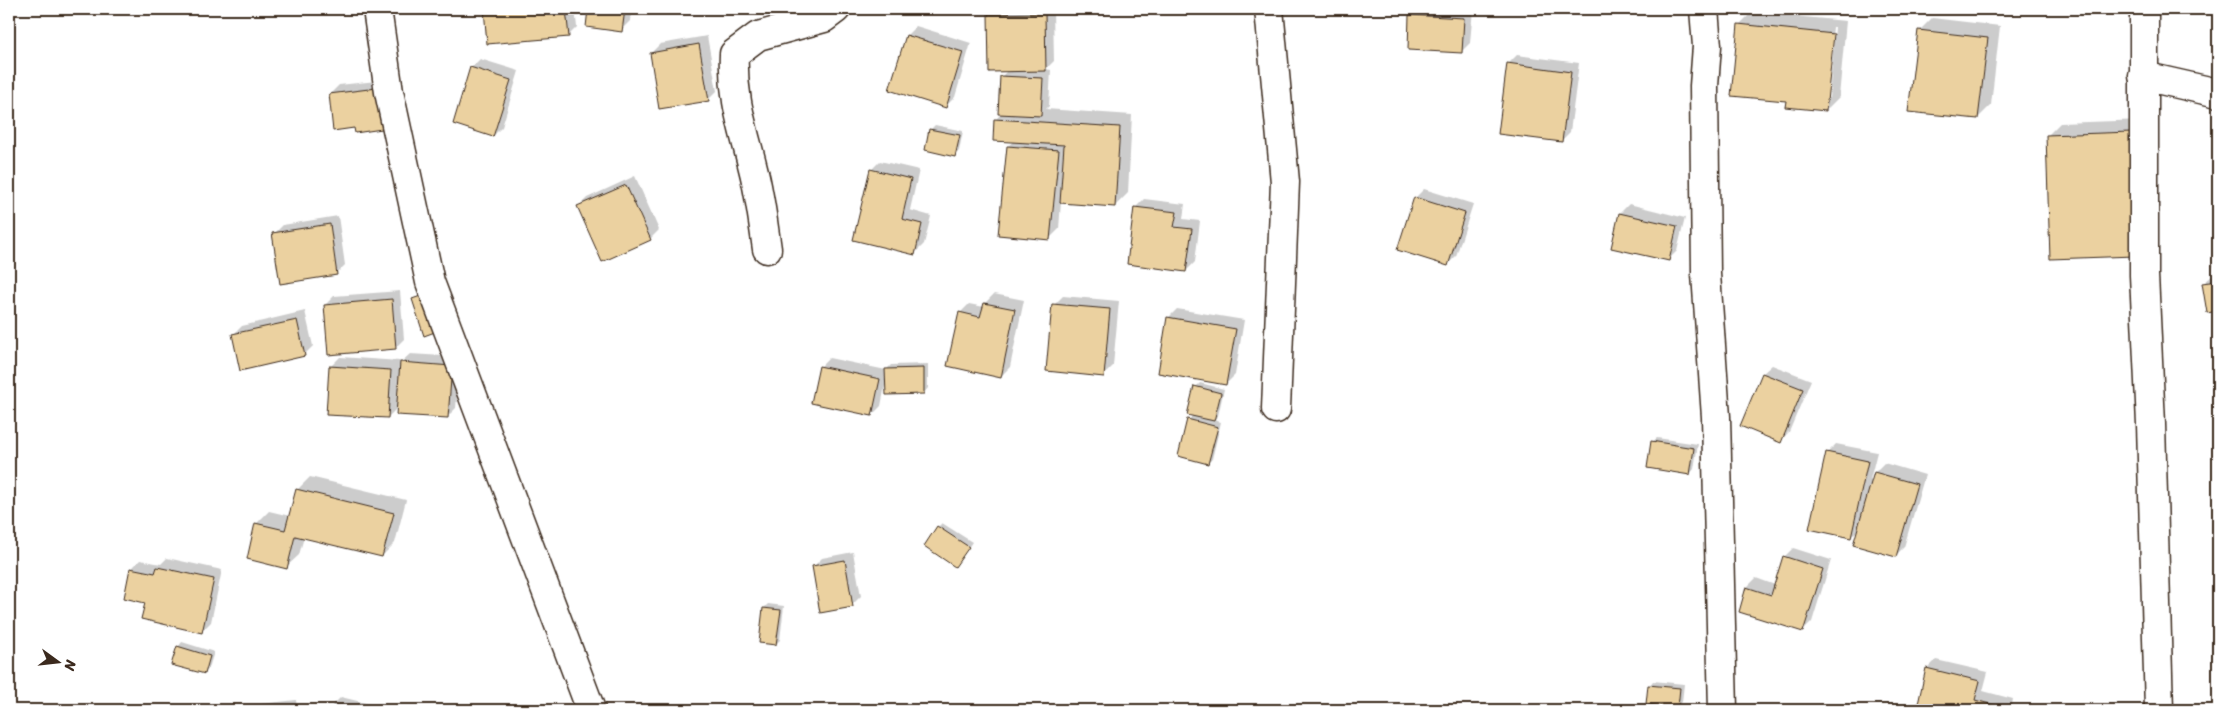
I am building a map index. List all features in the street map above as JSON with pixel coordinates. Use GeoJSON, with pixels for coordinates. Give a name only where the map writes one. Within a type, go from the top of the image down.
{"type":"FeatureCollection","features":[{"type":"Feature","properties":{"kind":"street"},"geometry":{"type":"LineString","coordinates":[[377,9],[389,92],[430,282],[591,710]]}},
{"type":"Feature","properties":{"kind":"street"},"geometry":{"type":"LineString","coordinates":[[767,249],[754,169],[740,121],[734,88],[734,54],[758,36],[824,18],[836,9]]}},
{"type":"Feature","properties":{"kind":"street"},"geometry":{"type":"LineString","coordinates":[[1269,9],[1284,182],[1276,409]]}},
{"type":"Feature","properties":{"kind":"street"},"geometry":{"type":"LineString","coordinates":[[1704,9],[1706,46],[1704,86],[1706,274],[1716,417],[1723,710]]}},
{"type":"Feature","properties":{"kind":"street"},"geometry":{"type":"LineString","coordinates":[[2144,9],[2144,275],[2151,424],[2159,710]]}},
{"type":"Feature","properties":{"kind":"street"},"geometry":{"type":"LineString","coordinates":[[2143,76],[2218,93]]}},
{"type":"Feature","properties":{"kind":"building"},"geometry":{"type":"Polygon","coordinates":[[[484,9],[566,9],[569,37],[487,44],[484,9]]]}},
{"type":"Feature","properties":{"kind":"building"},"geometry":{"type":"Polygon","coordinates":[[[588,9],[625,9],[622,32],[586,27],[588,9]]]}},
{"type":"Feature","properties":{"kind":"building"},"geometry":{"type":"Polygon","coordinates":[[[1045,13],[1046,71],[989,72],[988,14],[1045,13]]]}},
{"type":"Feature","properties":{"kind":"building"},"geometry":{"type":"Polygon","coordinates":[[[1409,15],[1464,18],[1462,53],[1408,50],[1409,15]]]}},
{"type":"Feature","properties":{"kind":"building"},"geometry":{"type":"Polygon","coordinates":[[[1738,24],[1834,34],[1826,111],[1785,107],[1786,101],[1731,96],[1738,24]]]}},
{"type":"Feature","properties":{"kind":"building"},"geometry":{"type":"Polygon","coordinates":[[[1918,30],[1988,38],[1978,119],[1908,112],[1918,30]]]}},
{"type":"Feature","properties":{"kind":"building"},"geometry":{"type":"Polygon","coordinates":[[[906,35],[963,52],[946,108],[889,90],[906,35]]]}},
{"type":"Feature","properties":{"kind":"building"},"geometry":{"type":"Polygon","coordinates":[[[699,44],[709,101],[659,109],[650,53],[699,44]]]}},
{"type":"Feature","properties":{"kind":"building"},"geometry":{"type":"Polygon","coordinates":[[[1507,63],[1571,72],[1562,142],[1498,134],[1507,63]]]}},
{"type":"Feature","properties":{"kind":"building"},"geometry":{"type":"Polygon","coordinates":[[[470,67],[511,80],[493,137],[453,124],[470,67]]]}},
{"type":"Feature","properties":{"kind":"building"},"geometry":{"type":"Polygon","coordinates":[[[1000,76],[1043,78],[1041,116],[998,114],[1000,76]]]}},
{"type":"Feature","properties":{"kind":"building"},"geometry":{"type":"Polygon","coordinates":[[[377,88],[382,129],[355,133],[354,128],[333,131],[329,94],[377,88]]]}},
{"type":"Feature","properties":{"kind":"building"},"geometry":{"type":"Polygon","coordinates":[[[994,119],[1120,127],[1115,207],[1060,203],[1064,145],[993,141],[994,119]]]}},
{"type":"Feature","properties":{"kind":"building"},"geometry":{"type":"Polygon","coordinates":[[[929,129],[960,135],[955,157],[925,150],[929,129]]]}},
{"type":"Feature","properties":{"kind":"building"},"geometry":{"type":"Polygon","coordinates":[[[2131,132],[2135,256],[2050,259],[2046,135],[2131,132]]]}},
{"type":"Feature","properties":{"kind":"building"},"geometry":{"type":"Polygon","coordinates":[[[1007,146],[1059,150],[1050,240],[998,235],[1007,146]]]}},
{"type":"Feature","properties":{"kind":"building"},"geometry":{"type":"Polygon","coordinates":[[[870,169],[911,179],[902,219],[922,224],[915,255],[853,240],[870,169]]]}},
{"type":"Feature","properties":{"kind":"building"},"geometry":{"type":"Polygon","coordinates":[[[626,185],[651,240],[602,262],[577,206],[626,185]]]}},
{"type":"Feature","properties":{"kind":"building"},"geometry":{"type":"Polygon","coordinates":[[[1414,197],[1465,213],[1448,266],[1397,250],[1414,197]]]}},
{"type":"Feature","properties":{"kind":"building"},"geometry":{"type":"Polygon","coordinates":[[[1134,207],[1177,212],[1174,227],[1192,229],[1186,272],[1127,264],[1134,207]]]}},
{"type":"Feature","properties":{"kind":"building"},"geometry":{"type":"Polygon","coordinates":[[[1619,213],[1677,226],[1669,261],[1611,248],[1619,213]]]}},
{"type":"Feature","properties":{"kind":"building"},"geometry":{"type":"Polygon","coordinates":[[[330,224],[337,275],[280,284],[272,233],[330,224]]]}},
{"type":"Feature","properties":{"kind":"building"},"geometry":{"type":"Polygon","coordinates":[[[2214,257],[2218,257],[2218,311],[2207,313],[2202,283],[2217,281],[2214,257]]]}},
{"type":"Feature","properties":{"kind":"building"},"geometry":{"type":"Polygon","coordinates":[[[432,292],[443,329],[424,336],[412,299],[432,292]]]}},
{"type":"Feature","properties":{"kind":"building"},"geometry":{"type":"Polygon","coordinates":[[[392,299],[396,349],[328,355],[324,305],[392,299]]]}},
{"type":"Feature","properties":{"kind":"building"},"geometry":{"type":"Polygon","coordinates":[[[984,303],[1015,309],[1001,378],[947,366],[959,312],[980,317],[984,303]]]}},
{"type":"Feature","properties":{"kind":"building"},"geometry":{"type":"Polygon","coordinates":[[[1052,304],[1110,309],[1104,377],[1046,371],[1052,304]]]}},
{"type":"Feature","properties":{"kind":"building"},"geometry":{"type":"Polygon","coordinates":[[[1167,317],[1236,329],[1226,385],[1158,373],[1167,317]]]}},
{"type":"Feature","properties":{"kind":"building"},"geometry":{"type":"Polygon","coordinates":[[[297,320],[305,356],[240,371],[232,334],[297,320]]]}},
{"type":"Feature","properties":{"kind":"building"},"geometry":{"type":"Polygon","coordinates":[[[400,362],[452,366],[448,418],[396,415],[400,362]]]}},
{"type":"Feature","properties":{"kind":"building"},"geometry":{"type":"Polygon","coordinates":[[[329,366],[391,370],[388,418],[326,415],[329,366]]]}},
{"type":"Feature","properties":{"kind":"building"},"geometry":{"type":"Polygon","coordinates":[[[819,366],[880,379],[872,416],[811,403],[819,366]]]}},
{"type":"Feature","properties":{"kind":"building"},"geometry":{"type":"Polygon","coordinates":[[[924,368],[924,394],[886,395],[885,369],[924,368]]]}},
{"type":"Feature","properties":{"kind":"building"},"geometry":{"type":"Polygon","coordinates":[[[1762,373],[1803,389],[1781,443],[1740,426],[1762,373]]]}},
{"type":"Feature","properties":{"kind":"building"},"geometry":{"type":"Polygon","coordinates":[[[1194,386],[1221,393],[1214,421],[1187,415],[1194,386]]]}},
{"type":"Feature","properties":{"kind":"building"},"geometry":{"type":"Polygon","coordinates":[[[1187,419],[1218,427],[1208,464],[1178,456],[1187,419]]]}},
{"type":"Feature","properties":{"kind":"building"},"geometry":{"type":"Polygon","coordinates":[[[1651,441],[1694,448],[1690,475],[1647,468],[1651,441]]]}},
{"type":"Feature","properties":{"kind":"building"},"geometry":{"type":"Polygon","coordinates":[[[1826,452],[1868,461],[1851,538],[1809,529],[1826,452]]]}},
{"type":"Feature","properties":{"kind":"building"},"geometry":{"type":"Polygon","coordinates":[[[1874,472],[1917,484],[1896,557],[1853,545],[1874,472]]]}},
{"type":"Feature","properties":{"kind":"building"},"geometry":{"type":"Polygon","coordinates":[[[296,489],[394,513],[382,557],[295,536],[287,569],[247,559],[255,523],[285,530],[296,489]]]}},
{"type":"Feature","properties":{"kind":"building"},"geometry":{"type":"Polygon","coordinates":[[[937,526],[969,547],[955,567],[924,546],[937,526]]]}},
{"type":"Feature","properties":{"kind":"building"},"geometry":{"type":"Polygon","coordinates":[[[1783,556],[1823,569],[1803,632],[1739,612],[1746,587],[1771,595],[1783,556]]]}},
{"type":"Feature","properties":{"kind":"building"},"geometry":{"type":"Polygon","coordinates":[[[845,560],[853,607],[820,613],[812,566],[845,560]]]}},
{"type":"Feature","properties":{"kind":"building"},"geometry":{"type":"Polygon","coordinates":[[[157,567],[214,579],[202,633],[141,619],[145,603],[124,598],[130,568],[155,573],[157,567]]]}},
{"type":"Feature","properties":{"kind":"building"},"geometry":{"type":"Polygon","coordinates":[[[763,608],[781,610],[776,645],[759,643],[763,608]]]}},
{"type":"Feature","properties":{"kind":"building"},"geometry":{"type":"Polygon","coordinates":[[[177,646],[210,656],[205,674],[171,665],[177,646]]]}},
{"type":"Feature","properties":{"kind":"building"},"geometry":{"type":"Polygon","coordinates":[[[1926,668],[1980,681],[1975,700],[2005,708],[2005,710],[1941,710],[1918,704],[1926,668]]]}},
{"type":"Feature","properties":{"kind":"building"},"geometry":{"type":"Polygon","coordinates":[[[1648,685],[1680,688],[1678,707],[1646,704],[1648,685]]]}}]}
